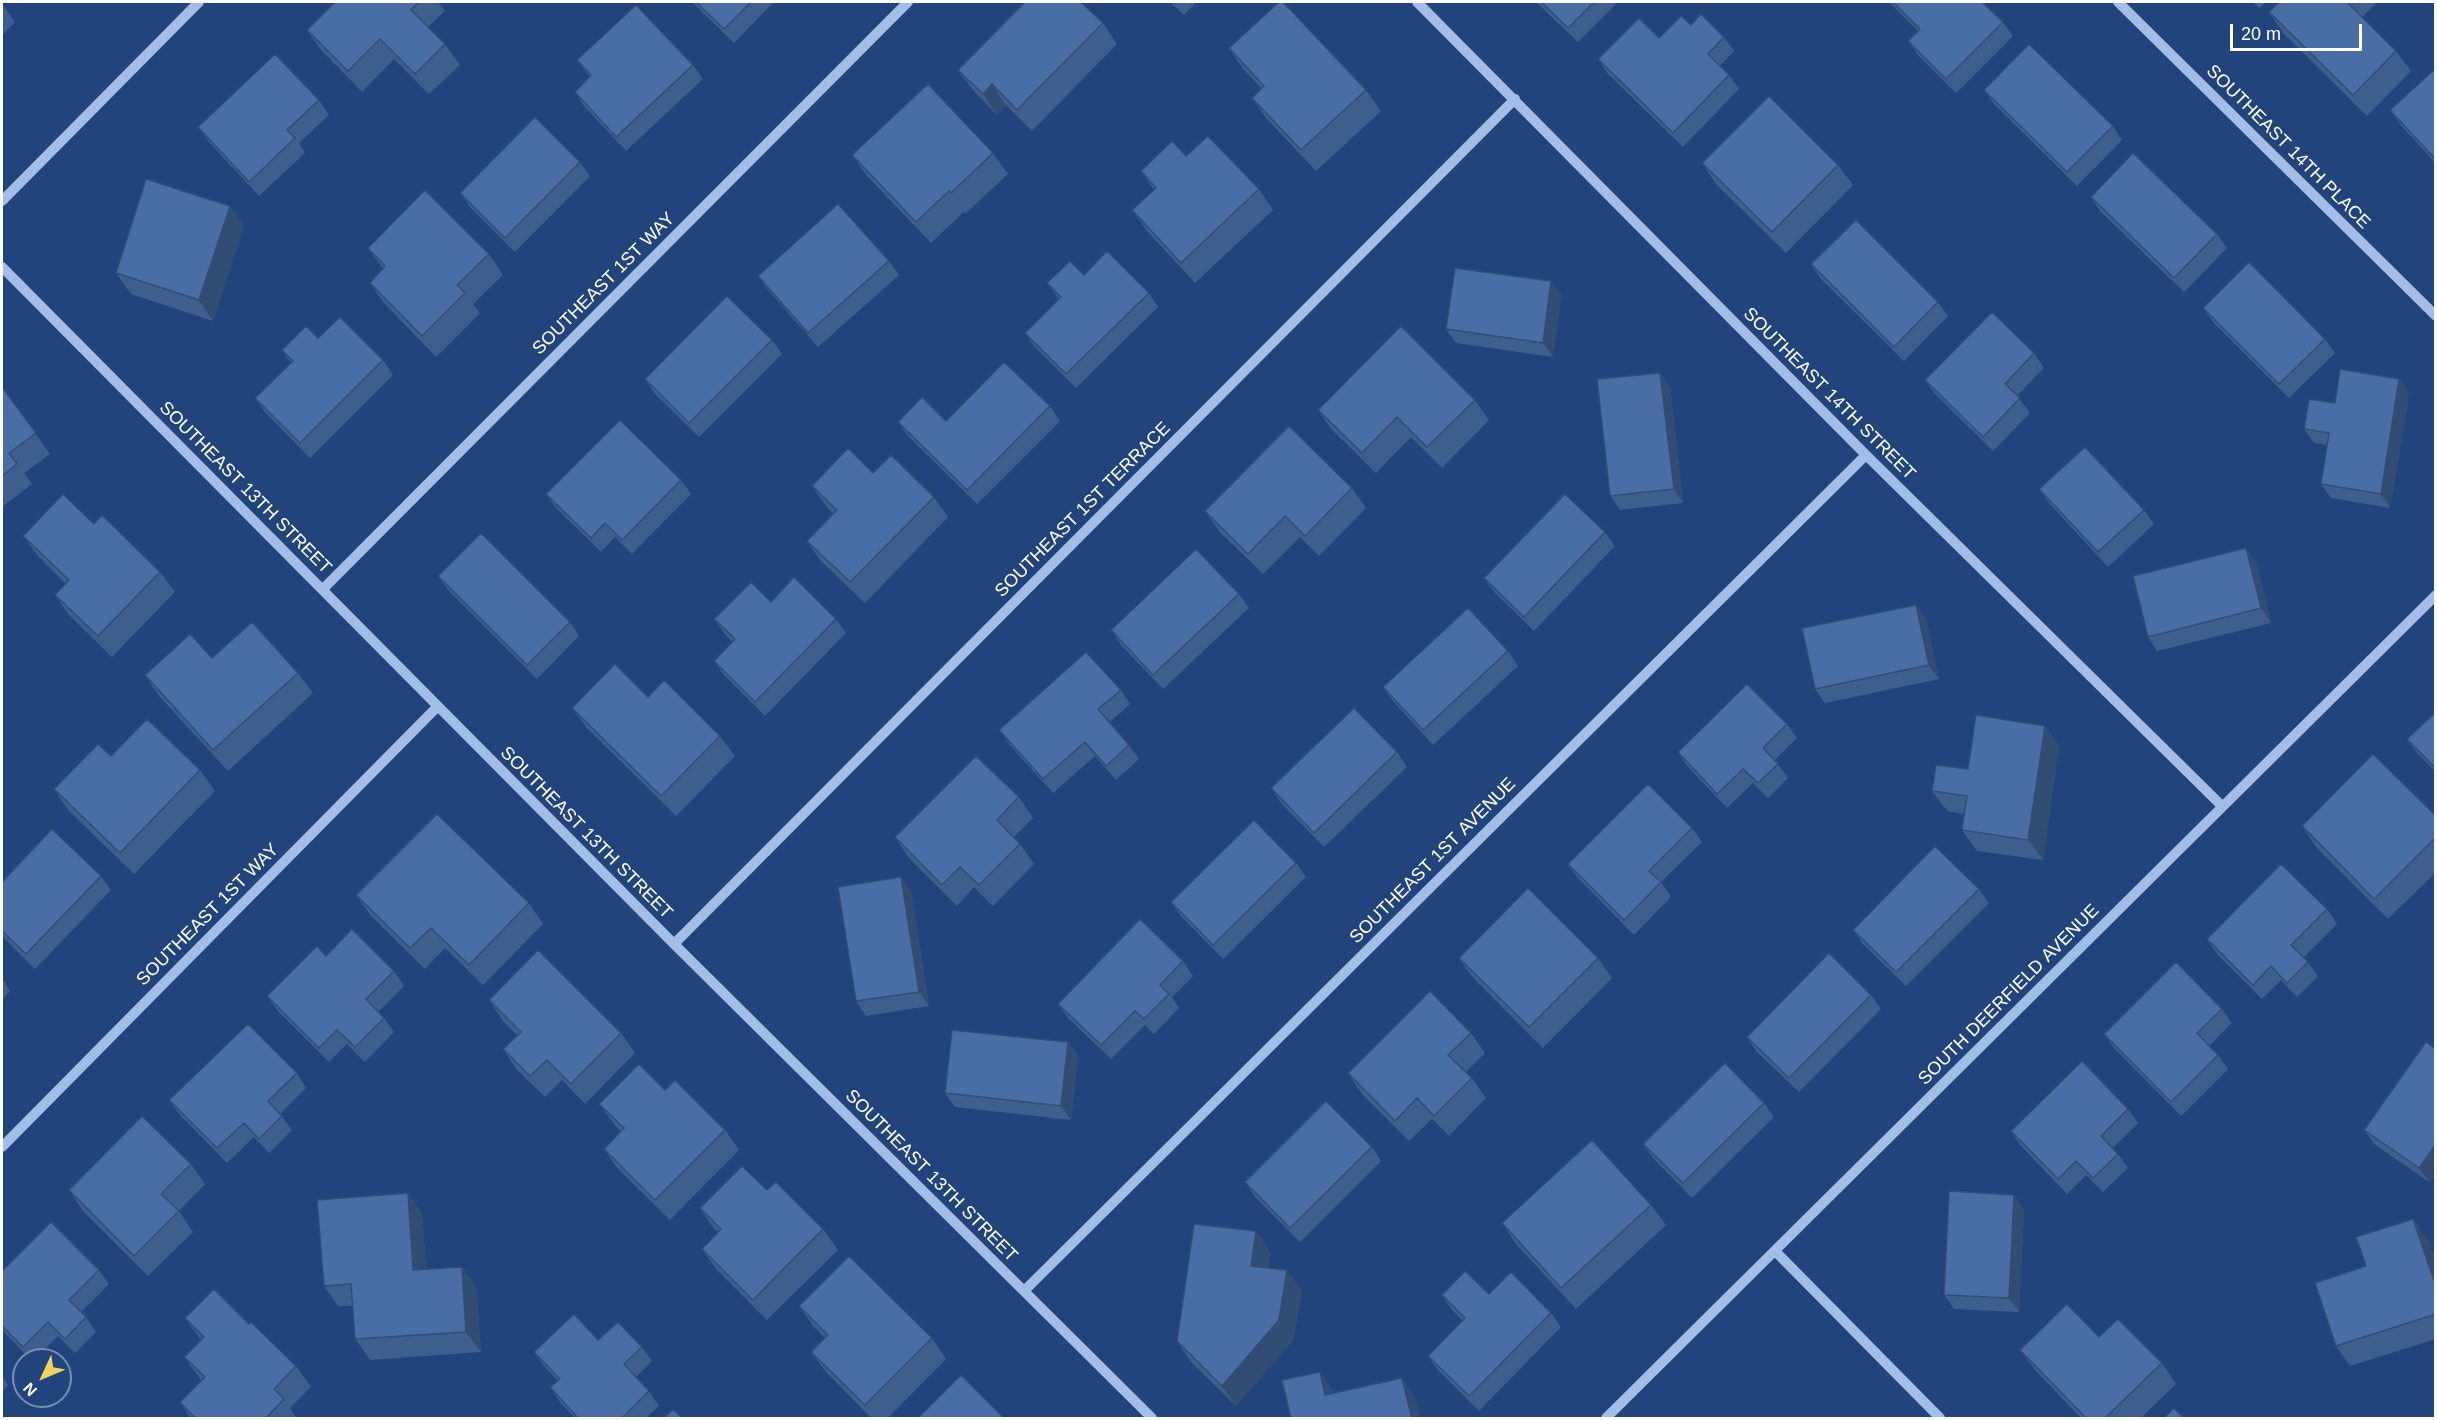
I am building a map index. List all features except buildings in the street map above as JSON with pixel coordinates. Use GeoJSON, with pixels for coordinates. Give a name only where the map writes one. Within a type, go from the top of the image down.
{"type":"FeatureCollection","features":[{"type":"Feature","properties":{"kind":"street"},"geometry":{"type":"LineString","coordinates":[[2,201],[199,2]]}},
{"type":"Feature","properties":{"kind":"street","name":"SOUTHEAST 1ST WAY"},"geometry":{"type":"LineString","coordinates":[[323,590],[908,2]]}},
{"type":"Feature","properties":{"kind":"street","name":"SOUTHEAST 14TH STREET"},"geometry":{"type":"LineString","coordinates":[[1417,2],[1866,455],[2222,806]]}},
{"type":"Feature","properties":{"kind":"street","name":"SOUTHEAST 14TH PLACE"},"geometry":{"type":"LineString","coordinates":[[2118,2],[2436,316]]}},
{"type":"Feature","properties":{"kind":"street","name":"SOUTHEAST 1ST TERRACE"},"geometry":{"type":"LineString","coordinates":[[674,944],[1515,99]]}},
{"type":"Feature","properties":{"kind":"street","name":"SOUTHEAST 13TH STREET"},"geometry":{"type":"LineString","coordinates":[[2,267],[437,707],[1152,1419]]}},
{"type":"Feature","properties":{"kind":"street","name":"SOUTHEAST 1ST AVENUE"},"geometry":{"type":"LineString","coordinates":[[1024,1291],[1866,455]]}},
{"type":"Feature","properties":{"kind":"street","name":"SOUTH DEERFIELD AVENUE"},"geometry":{"type":"LineString","coordinates":[[1606,1419],[2436,595]]}},
{"type":"Feature","properties":{"kind":"street","name":"SOUTHEAST 1ST WAY"},"geometry":{"type":"LineString","coordinates":[[2,1147],[437,707]]}},
{"type":"Feature","properties":{"kind":"street"},"geometry":{"type":"LineString","coordinates":[[1775,1251],[1941,1419]]}}]}
